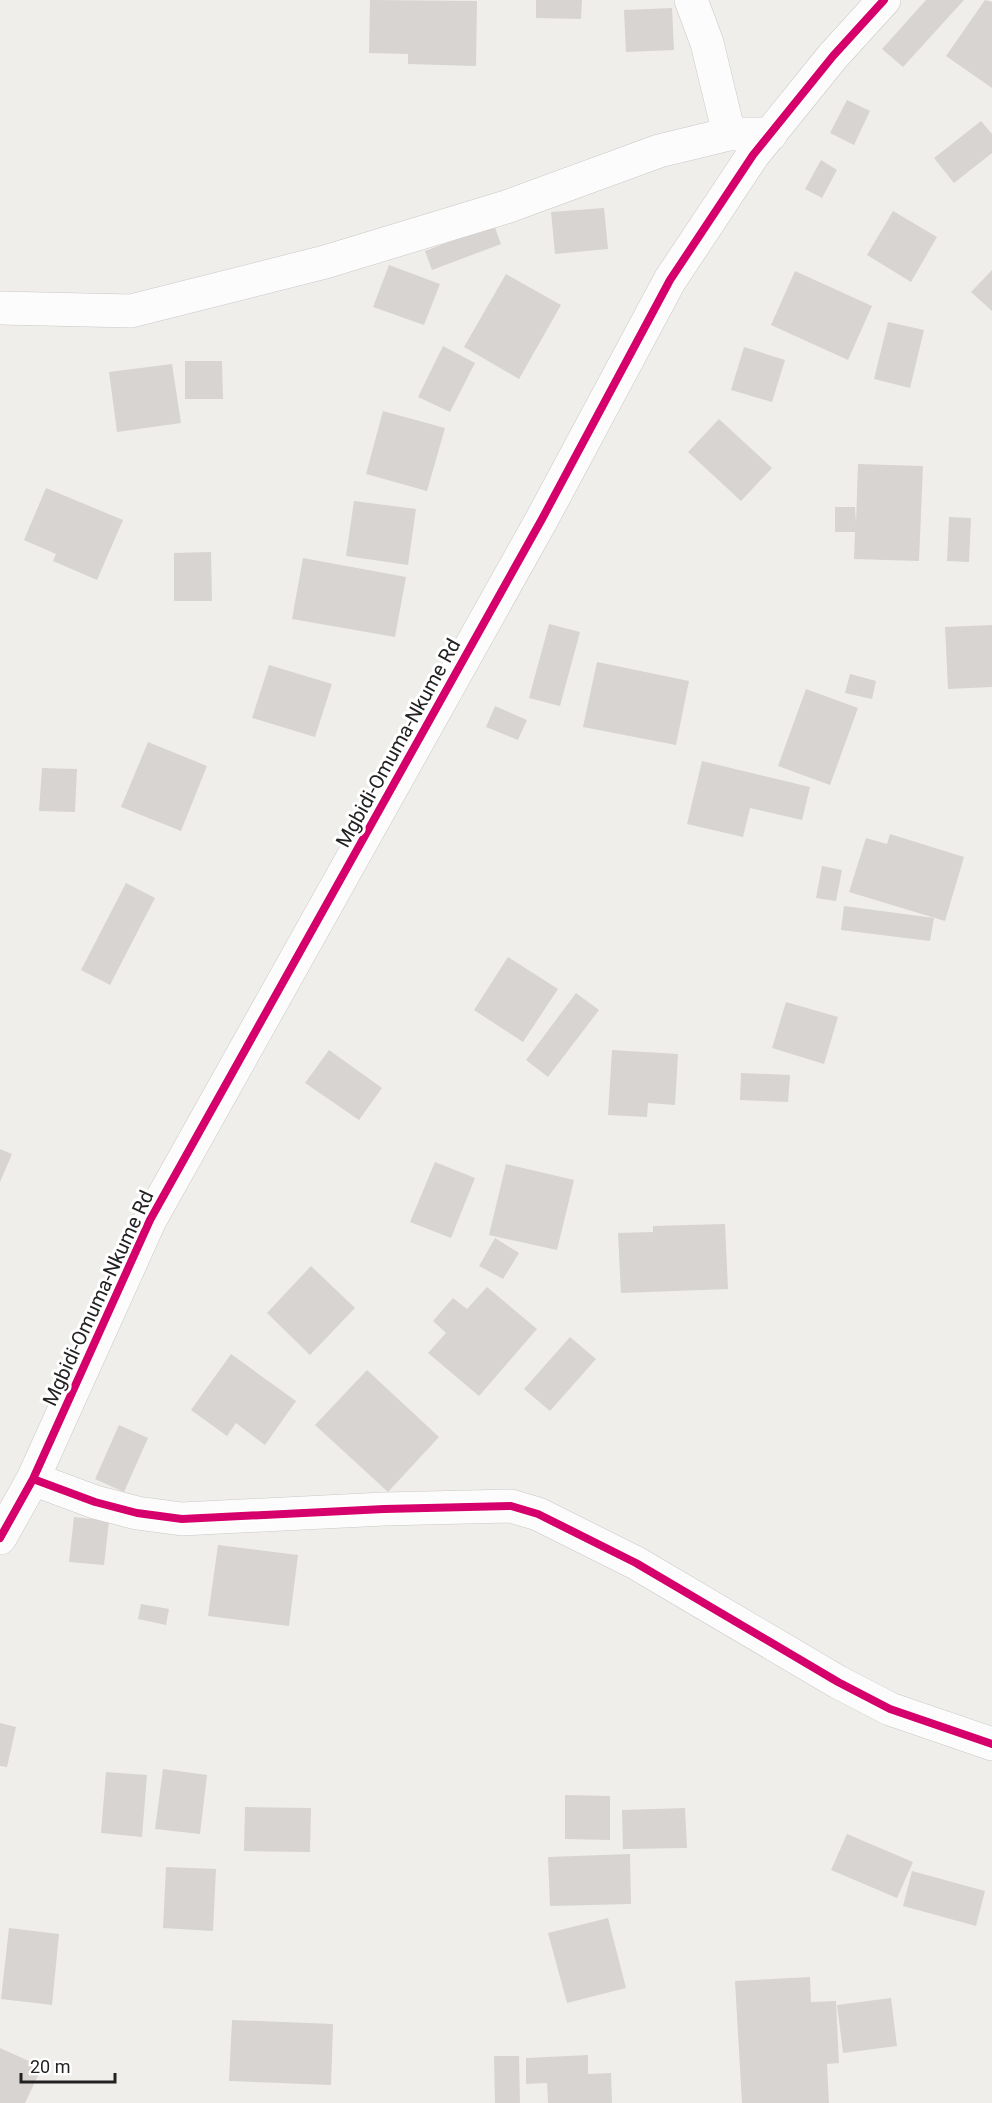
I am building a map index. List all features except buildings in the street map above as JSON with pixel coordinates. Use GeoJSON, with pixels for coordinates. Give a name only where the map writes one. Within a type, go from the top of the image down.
{"type":"FeatureCollection","features":[{"type":"Feature","properties":{"kind":"street"},"geometry":{"type":"LineString","coordinates":[[691,0],[707,44],[729,134]]}},
{"type":"Feature","properties":{"kind":"street","name":"Mgbidi-Omuma-Nkume Rd"},"geometry":{"type":"LineString","coordinates":[[0,1538],[33,1479],[150,1220],[542,519],[670,280],[771,134],[833,56],[884,0]]}},
{"type":"Feature","properties":{"kind":"street"},"geometry":{"type":"LineString","coordinates":[[0,308],[131,311],[325,262],[506,207],[659,150],[729,134],[771,134]]}},
{"type":"Feature","properties":{"kind":"street"},"geometry":{"type":"LineString","coordinates":[[33,1479],[116,1507],[182,1519],[384,1509],[512,1506],[538,1514],[636,1563],[838,1682],[890,1708],[992,1744]]}},
{"type":"Feature","properties":{"kind":"cycle path"},"geometry":{"type":"LineString","coordinates":[[0,1538],[33,1479],[150,1220],[542,519],[670,280],[753,155],[833,56],[884,0]]}},
{"type":"Feature","properties":{"kind":"cycle path"},"geometry":{"type":"LineString","coordinates":[[33,1479],[95,1502],[137,1513],[182,1519],[384,1509],[511,1506],[538,1514],[636,1563],[838,1682],[890,1709],[992,1744]]}}]}
